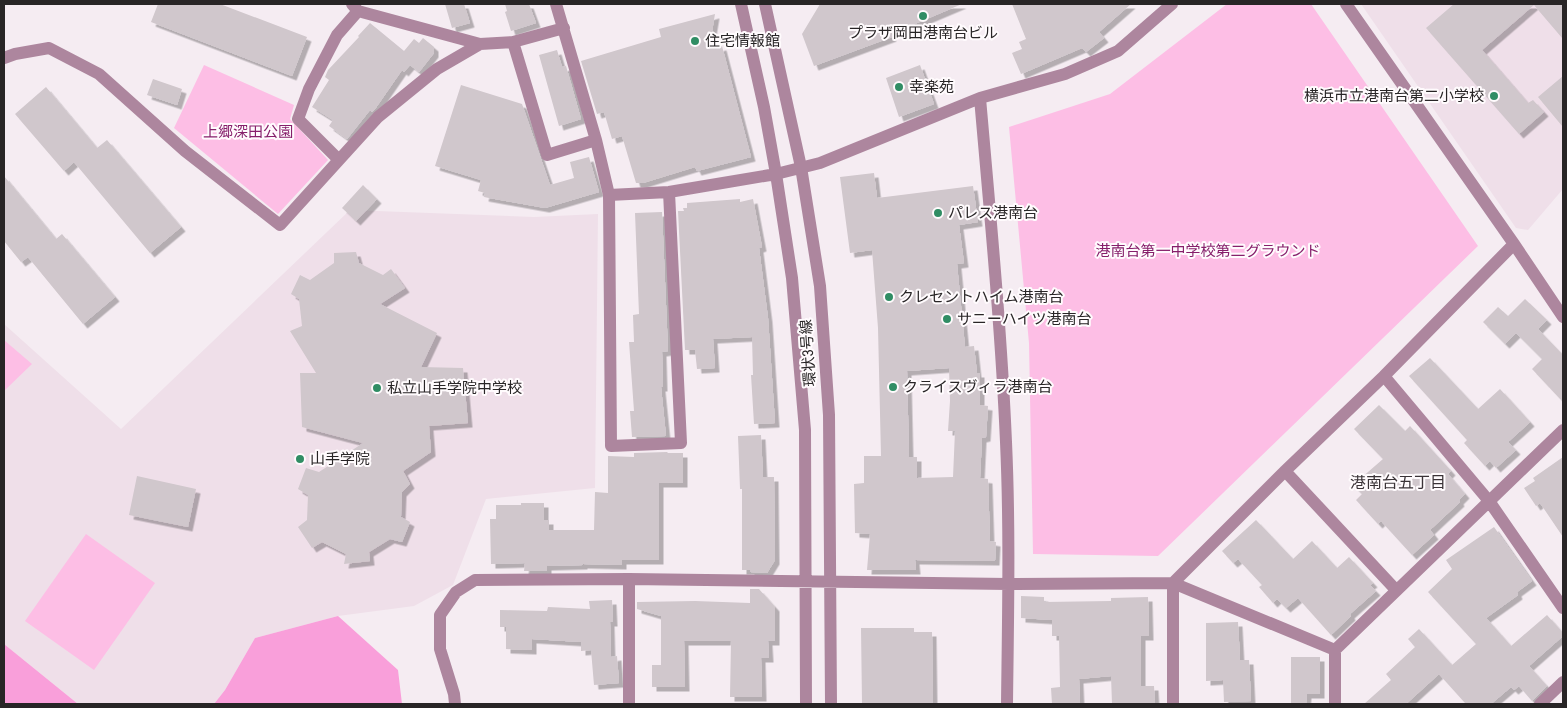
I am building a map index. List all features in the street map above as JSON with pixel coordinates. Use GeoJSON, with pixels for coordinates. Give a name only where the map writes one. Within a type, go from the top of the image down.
{"type":"FeatureCollection","features":[{"type":"Feature","properties":{"kind":"street"},"geometry":{"type":"LineString","coordinates":[[556,4],[596,140],[609,196],[611,446],[681,443],[669,192]]}},
{"type":"Feature","properties":{"kind":"street","name":"環状3号線"},"geometry":{"type":"LineString","coordinates":[[741,4],[764,107],[792,278],[805,430],[806,704]]}},
{"type":"Feature","properties":{"kind":"street","name":"環状3号線"},"geometry":{"type":"LineString","coordinates":[[765,4],[800,167],[820,286],[829,405],[831,704]]}},
{"type":"Feature","properties":{"kind":"street"},"geometry":{"type":"LineString","coordinates":[[609,196],[669,192],[776,174],[820,163],[980,98],[1065,74],[1118,51],[1172,4]]}},
{"type":"Feature","properties":{"kind":"street"},"geometry":{"type":"LineString","coordinates":[[1346,4],[1563,317]]}},
{"type":"Feature","properties":{"kind":"street"},"geometry":{"type":"LineString","coordinates":[[339,160],[298,119],[309,89],[337,35],[355,7],[480,44],[513,42],[564,28]]}},
{"type":"Feature","properties":{"kind":"street"},"geometry":{"type":"LineString","coordinates":[[513,42],[547,155],[596,140]]}},
{"type":"Feature","properties":{"kind":"street"},"geometry":{"type":"LineString","coordinates":[[4,58],[15,54],[49,48],[99,74],[185,151],[280,226],[378,116],[437,69],[480,44]]}},
{"type":"Feature","properties":{"kind":"street"},"geometry":{"type":"LineString","coordinates":[[980,98],[999,321],[1006,444],[1007,704]]}},
{"type":"Feature","properties":{"kind":"street"},"geometry":{"type":"LineString","coordinates":[[1173,704],[1173,583],[1285,471],[1384,376],[1514,244]]}},
{"type":"Feature","properties":{"kind":"street"},"geometry":{"type":"LineString","coordinates":[[1384,376],[1489,501],[1563,608]]}},
{"type":"Feature","properties":{"kind":"street"},"geometry":{"type":"LineString","coordinates":[[1335,704],[1336,650],[1563,430]]}},
{"type":"Feature","properties":{"kind":"street"},"geometry":{"type":"LineString","coordinates":[[1285,471],[1396,590]]}},
{"type":"Feature","properties":{"kind":"street"},"geometry":{"type":"LineString","coordinates":[[629,579],[629,704]]}},
{"type":"Feature","properties":{"kind":"street"},"geometry":{"type":"LineString","coordinates":[[455,704],[454,694],[440,650],[440,615],[456,592],[475,580],[629,579],[1008,584],[1173,583],[1336,650]]}},
{"type":"Feature","properties":{"kind":"street"},"geometry":{"type":"LineString","coordinates":[[1540,704],[1563,682]]}},
{"type":"Feature","properties":{"kind":"shaded area","name":"横浜市立港南台第二小学校"},"geometry":{"type":"Polygon","coordinates":[[[1361,4],[1563,4],[1563,189],[1528,230],[1516,228],[1361,4]]]}},
{"type":"Feature","properties":{"kind":"shaded area","name":"山手学院"},"geometry":{"type":"Polygon","coordinates":[[[350,210],[534,217],[598,214],[595,488],[486,499],[453,585],[414,606],[338,616],[255,638],[225,690],[214,704],[78,704],[4,644],[4,324],[121,429],[350,210]]]}},
{"type":"Feature","properties":{"kind":"shaded area"},"geometry":{"type":"Polygon","coordinates":[[[338,616],[398,670],[402,704],[214,704],[225,690],[255,638],[338,616]]]}},
{"type":"Feature","properties":{"kind":"shaded area"},"geometry":{"type":"Polygon","coordinates":[[[4,644],[78,704],[4,704],[4,644]]]}},
{"type":"Feature","properties":{"kind":"green space","name":"港南台第一中学校第二グラウンド"},"geometry":{"type":"Polygon","coordinates":[[[1227,4],[1311,4],[1478,246],[1158,556],[1033,554],[1029,343],[1009,127],[1110,94],[1227,4]]]}},
{"type":"Feature","properties":{"kind":"green space","name":"上郷深田公園"},"geometry":{"type":"Polygon","coordinates":[[[204,65],[294,105],[290,119],[328,160],[278,214],[174,128],[204,65]]]}},
{"type":"Feature","properties":{"kind":"green space"},"geometry":{"type":"Polygon","coordinates":[[[4,340],[32,364],[4,391],[4,340]]]}},
{"type":"Feature","properties":{"kind":"green space"},"geometry":{"type":"Polygon","coordinates":[[[86,534],[155,583],[94,670],[25,621],[86,534]]]}},
{"type":"Feature","properties":{"kind":"building"},"geometry":{"type":"Polygon","coordinates":[[[158,4],[220,4],[307,37],[292,76],[151,22],[158,4]]]}},
{"type":"Feature","properties":{"kind":"building"},"geometry":{"type":"Polygon","coordinates":[[[445,4],[464,4],[470,23],[452,28],[445,4]]]}},
{"type":"Feature","properties":{"kind":"building"},"geometry":{"type":"Polygon","coordinates":[[[505,4],[529,4],[536,23],[511,31],[505,12],[507,11],[505,4]]]}},
{"type":"Feature","properties":{"kind":"building"},"geometry":{"type":"Polygon","coordinates":[[[820,4],[962,4],[891,34],[892,37],[814,66],[802,34],[820,4]]]}},
{"type":"Feature","properties":{"kind":"building"},"geometry":{"type":"Polygon","coordinates":[[[1012,4],[1131,4],[1099,32],[1104,38],[1086,52],[1082,48],[1021,74],[1012,53],[1022,49],[1019,42],[1026,39],[1012,4]]]}},
{"type":"Feature","properties":{"kind":"building"},"geometry":{"type":"Polygon","coordinates":[[[1454,4],[1563,4],[1563,39],[1534,5],[1482,50],[1528,103],[1533,100],[1544,112],[1519,134],[1426,28],[1454,4]]]}},
{"type":"Feature","properties":{"kind":"building"},"geometry":{"type":"Polygon","coordinates":[[[715,14],[709,49],[722,46],[751,157],[697,171],[695,167],[643,183],[636,183],[622,136],[612,139],[604,112],[597,114],[581,61],[661,37],[659,29],[715,14]]]}},
{"type":"Feature","properties":{"kind":"building"},"geometry":{"type":"Polygon","coordinates":[[[370,23],[404,51],[414,39],[419,43],[423,38],[434,47],[434,53],[419,72],[410,65],[404,72],[402,70],[375,109],[372,112],[370,110],[347,139],[329,126],[333,120],[312,107],[329,80],[325,77],[328,70],[370,23]]]}},
{"type":"Feature","properties":{"kind":"building"},"geometry":{"type":"Polygon","coordinates":[[[557,50],[562,67],[566,66],[581,119],[559,126],[539,55],[557,50]]]}},
{"type":"Feature","properties":{"kind":"building"},"geometry":{"type":"Polygon","coordinates":[[[920,65],[934,104],[899,117],[886,78],[920,65]]]}},
{"type":"Feature","properties":{"kind":"building"},"geometry":{"type":"Polygon","coordinates":[[[1563,76],[1563,127],[1538,97],[1563,76]]]}},
{"type":"Feature","properties":{"kind":"building"},"geometry":{"type":"Polygon","coordinates":[[[153,79],[182,89],[177,105],[147,95],[153,79]]]}},
{"type":"Feature","properties":{"kind":"building"},"geometry":{"type":"Polygon","coordinates":[[[461,85],[522,104],[550,185],[574,178],[570,162],[589,157],[599,192],[545,208],[484,197],[485,193],[478,191],[481,180],[435,166],[461,85]]]}},
{"type":"Feature","properties":{"kind":"building"},"geometry":{"type":"Polygon","coordinates":[[[46,87],[97,148],[107,140],[181,227],[150,253],[74,162],[64,171],[15,114],[46,87]]]}},
{"type":"Feature","properties":{"kind":"building"},"geometry":{"type":"Polygon","coordinates":[[[874,173],[877,198],[973,186],[978,222],[959,225],[964,263],[957,264],[965,347],[974,346],[977,373],[980,373],[980,405],[988,406],[986,437],[982,438],[980,478],[988,479],[990,541],[996,542],[995,561],[915,560],[916,570],[867,570],[870,534],[855,533],[854,484],[864,483],[864,456],[881,456],[878,328],[872,250],[850,253],[840,177],[874,173]],[[949,368],[907,371],[909,457],[917,457],[917,478],[953,477],[955,431],[948,431],[950,401],[949,368]]]}},
{"type":"Feature","properties":{"kind":"building"},"geometry":{"type":"Polygon","coordinates":[[[4,176],[56,239],[62,234],[115,297],[83,324],[28,257],[21,262],[4,241],[4,176]]]}},
{"type":"Feature","properties":{"kind":"building"},"geometry":{"type":"Polygon","coordinates":[[[363,185],[377,199],[356,221],[342,208],[363,185]]]}},
{"type":"Feature","properties":{"kind":"building"},"geometry":{"type":"Polygon","coordinates":[[[740,199],[740,202],[753,199],[762,247],[759,248],[768,318],[775,423],[754,424],[751,375],[753,375],[752,337],[713,339],[715,368],[697,369],[695,350],[685,350],[678,211],[684,211],[683,208],[687,208],[687,203],[740,199]]]}},
{"type":"Feature","properties":{"kind":"building"},"geometry":{"type":"Polygon","coordinates":[[[662,212],[668,351],[662,352],[663,387],[661,387],[666,436],[632,437],[630,411],[634,411],[629,342],[634,342],[633,315],[639,314],[635,213],[662,212]]]}},
{"type":"Feature","properties":{"kind":"building"},"geometry":{"type":"Polygon","coordinates":[[[356,252],[359,263],[383,275],[391,269],[405,288],[380,304],[437,333],[421,367],[463,368],[468,423],[429,426],[431,452],[403,471],[410,484],[402,492],[401,517],[410,522],[402,542],[390,539],[369,552],[370,561],[344,564],[346,554],[322,542],[312,548],[298,527],[307,520],[308,495],[298,489],[306,468],[319,472],[363,443],[302,427],[300,373],[316,373],[290,331],[302,326],[299,299],[291,294],[300,275],[310,280],[334,263],[334,253],[356,252]]]}},
{"type":"Feature","properties":{"kind":"building"},"geometry":{"type":"Polygon","coordinates":[[[1525,299],[1547,320],[1538,329],[1563,355],[1563,402],[1532,369],[1542,359],[1516,333],[1505,344],[1483,322],[1498,307],[1508,316],[1525,299]]]}},
{"type":"Feature","properties":{"kind":"building"},"geometry":{"type":"Polygon","coordinates":[[[1430,358],[1478,409],[1500,389],[1530,422],[1508,442],[1516,450],[1496,468],[1490,461],[1485,466],[1464,443],[1467,440],[1409,376],[1430,358]]]}},
{"type":"Feature","properties":{"kind":"building"},"geometry":{"type":"Polygon","coordinates":[[[1379,405],[1405,431],[1410,426],[1451,471],[1448,474],[1465,494],[1459,500],[1460,502],[1430,530],[1434,535],[1412,555],[1381,521],[1378,524],[1356,500],[1362,494],[1353,485],[1383,459],[1354,429],[1379,405]]]}},
{"type":"Feature","properties":{"kind":"building"},"geometry":{"type":"Polygon","coordinates":[[[761,435],[763,477],[774,477],[775,560],[767,573],[742,570],[742,489],[740,489],[738,436],[761,435]]]}},
{"type":"Feature","properties":{"kind":"building"},"geometry":{"type":"Polygon","coordinates":[[[634,453],[683,453],[683,483],[659,483],[659,560],[622,560],[622,565],[583,564],[547,566],[547,571],[524,571],[525,563],[491,564],[490,519],[496,519],[496,505],[544,503],[544,520],[549,520],[549,530],[594,530],[595,492],[608,493],[608,456],[634,457],[634,453]]]}},
{"type":"Feature","properties":{"kind":"building"},"geometry":{"type":"Polygon","coordinates":[[[1563,457],[1563,537],[1540,503],[1536,506],[1524,488],[1535,481],[1533,478],[1563,457]]]}},
{"type":"Feature","properties":{"kind":"building"},"geometry":{"type":"Polygon","coordinates":[[[137,476],[196,489],[188,527],[129,515],[137,476]]]}},
{"type":"Feature","properties":{"kind":"building"},"geometry":{"type":"Polygon","coordinates":[[[1256,520],[1293,559],[1312,541],[1337,568],[1349,557],[1373,583],[1370,585],[1376,591],[1350,614],[1351,616],[1331,635],[1298,598],[1286,608],[1277,599],[1273,603],[1259,587],[1262,585],[1238,559],[1233,563],[1222,551],[1256,520]]]}},
{"type":"Feature","properties":{"kind":"building"},"geometry":{"type":"Polygon","coordinates":[[[1494,527],[1532,581],[1517,592],[1518,595],[1486,618],[1511,646],[1547,615],[1563,633],[1563,636],[1529,666],[1547,686],[1532,701],[1519,686],[1514,690],[1511,687],[1491,704],[1466,704],[1439,674],[1406,704],[1364,704],[1391,680],[1386,674],[1415,647],[1408,639],[1419,629],[1452,665],[1476,644],[1428,592],[1452,569],[1446,560],[1494,527]]]}},
{"type":"Feature","properties":{"kind":"building"},"geometry":{"type":"Polygon","coordinates":[[[750,589],[759,589],[775,607],[775,641],[768,641],[769,658],[761,658],[762,697],[730,697],[731,641],[684,641],[685,687],[652,687],[652,665],[661,665],[661,616],[637,609],[637,602],[695,601],[750,603],[750,589]]]}},
{"type":"Feature","properties":{"kind":"building"},"geometry":{"type":"Polygon","coordinates":[[[1021,596],[1044,597],[1044,602],[1111,601],[1111,598],[1148,597],[1149,636],[1141,636],[1141,686],[1154,686],[1155,704],[1112,704],[1111,676],[1079,679],[1080,704],[1052,704],[1051,688],[1060,687],[1059,636],[1052,636],[1052,620],[1021,618],[1021,596]]]}},
{"type":"Feature","properties":{"kind":"building"},"geometry":{"type":"Polygon","coordinates":[[[612,600],[613,622],[610,622],[611,657],[617,656],[619,683],[594,685],[591,650],[581,651],[581,642],[532,639],[532,650],[506,649],[506,627],[500,627],[500,610],[547,611],[548,607],[590,609],[589,601],[612,600]]]}},
{"type":"Feature","properties":{"kind":"building"},"geometry":{"type":"Polygon","coordinates":[[[1238,622],[1240,660],[1249,660],[1251,701],[1224,702],[1223,680],[1206,681],[1206,623],[1238,622]]]}},
{"type":"Feature","properties":{"kind":"building"},"geometry":{"type":"Polygon","coordinates":[[[861,628],[914,628],[914,632],[932,632],[933,704],[862,704],[861,628]]]}},
{"type":"Feature","properties":{"kind":"building"},"geometry":{"type":"Polygon","coordinates":[[[1291,657],[1320,657],[1320,694],[1307,694],[1306,704],[1291,704],[1291,657]]]}},
{"type":"Feature","properties":{"kind":"place","name":"プラザ岡田港南台ビル"},"geometry":{"type":"Point","coordinates":[923,16]}},
{"type":"Feature","properties":{"kind":"place","name":"住宅情報館"},"geometry":{"type":"Point","coordinates":[695,41]}},
{"type":"Feature","properties":{"kind":"place","name":"幸楽苑"},"geometry":{"type":"Point","coordinates":[899,87]}},
{"type":"Feature","properties":{"kind":"place","name":"横浜市立港南台第二小学校"},"geometry":{"type":"Point","coordinates":[1494,96]}},
{"type":"Feature","properties":{"kind":"place","name":"パレス港南台"},"geometry":{"type":"Point","coordinates":[938,213]}},
{"type":"Feature","properties":{"kind":"place","name":"クレセントハイム港南台"},"geometry":{"type":"Point","coordinates":[889,297]}},
{"type":"Feature","properties":{"kind":"place","name":"サニーハイツ港南台"},"geometry":{"type":"Point","coordinates":[947,319]}},
{"type":"Feature","properties":{"kind":"place","name":"クライスヴィラ港南台"},"geometry":{"type":"Point","coordinates":[893,387]}},
{"type":"Feature","properties":{"kind":"place","name":"私立山手学院中学校"},"geometry":{"type":"Point","coordinates":[377,388]}},
{"type":"Feature","properties":{"kind":"place","name":"山手学院"},"geometry":{"type":"Point","coordinates":[300,459]}},
{"type":"Feature","properties":{"kind":"district","name":"港南台五丁目"},"geometry":{"type":"Point","coordinates":[1398,482]}}]}
